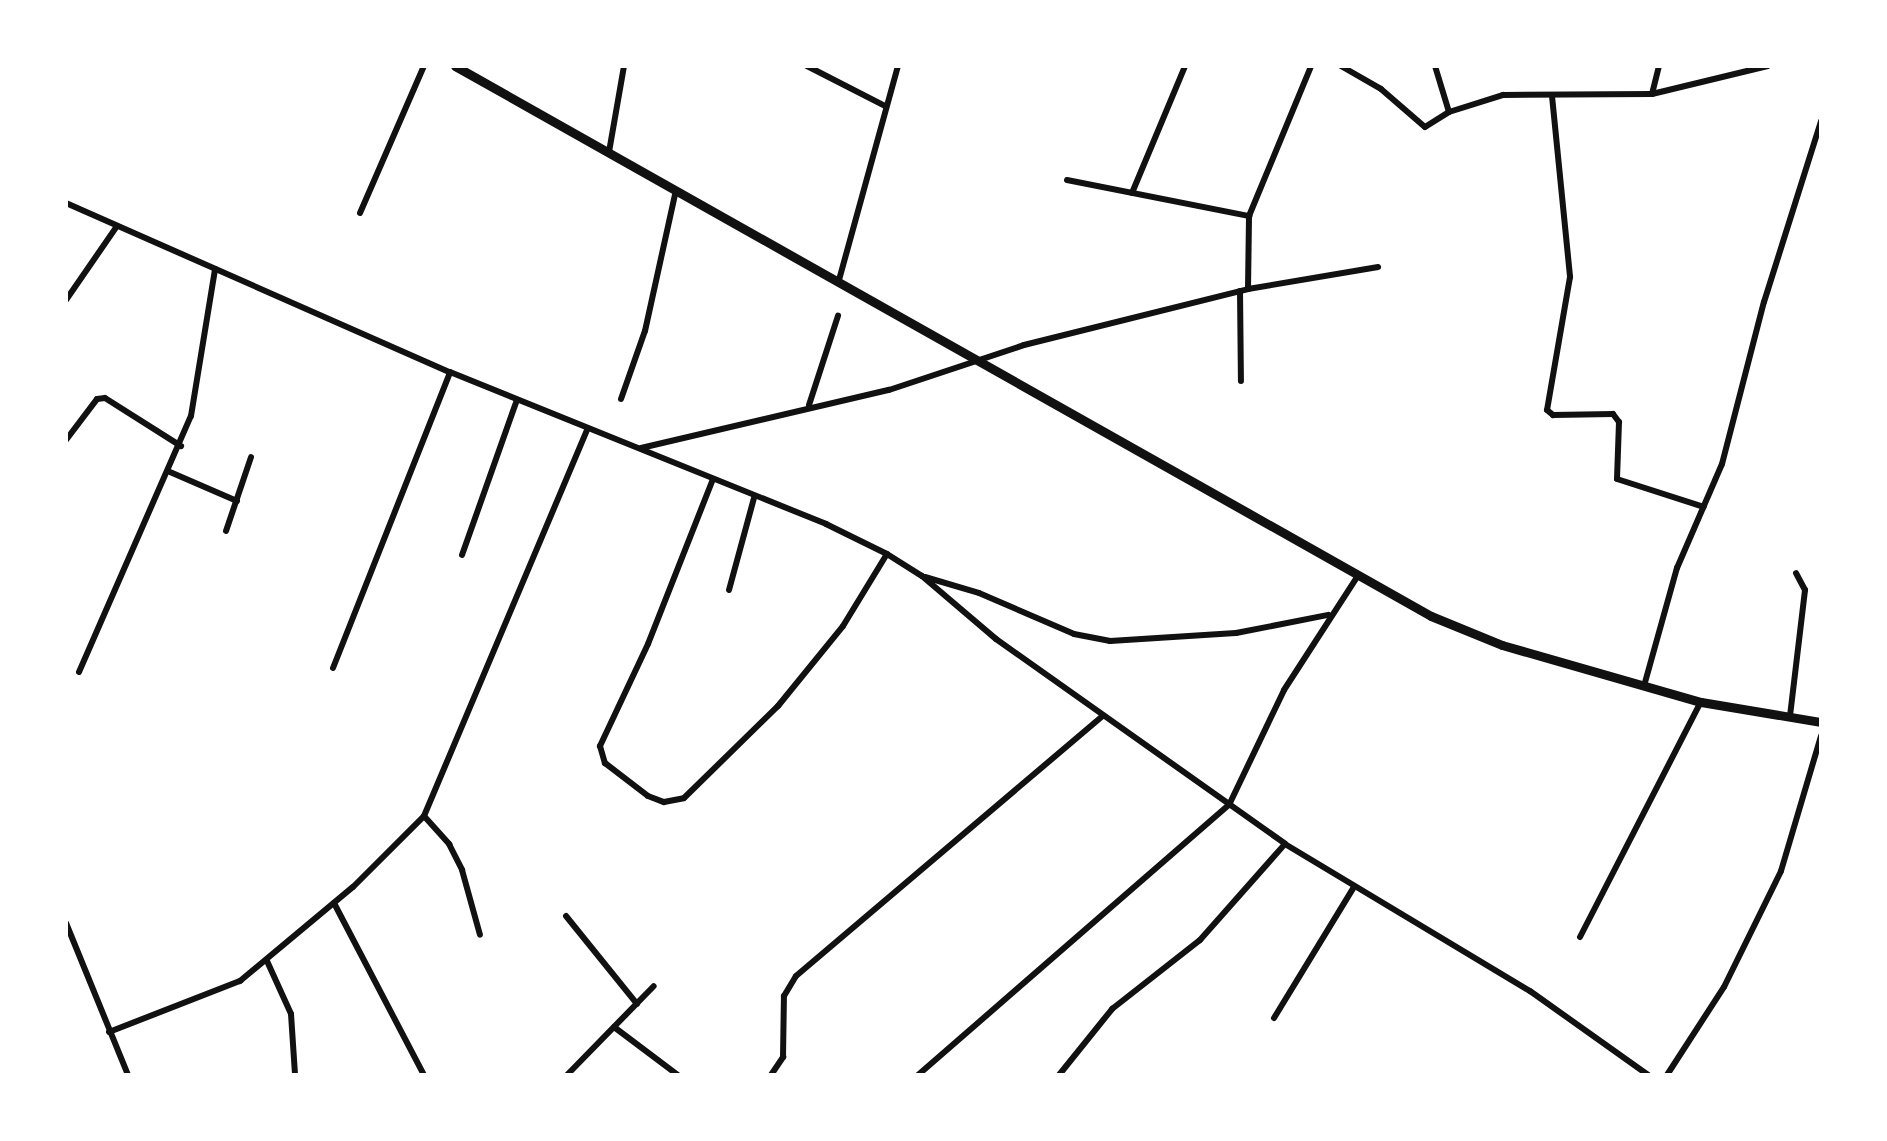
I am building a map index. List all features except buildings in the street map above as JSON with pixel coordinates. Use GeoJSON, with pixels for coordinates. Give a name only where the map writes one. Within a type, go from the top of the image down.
{"type":"FeatureCollection","features":[{"type":"Feature","properties":{"kind":"main road"},"geometry":{"type":"LineString","coordinates":[[455,66],[1431,616],[1502,645],[1701,702],[1821,722]]}},
{"type":"Feature","properties":{"kind":"street"},"geometry":{"type":"LineString","coordinates":[[360,213],[424,66]]}},
{"type":"Feature","properties":{"kind":"street"},"geometry":{"type":"LineString","coordinates":[[609,152],[624,66]]}},
{"type":"Feature","properties":{"kind":"street"},"geometry":{"type":"LineString","coordinates":[[807,66],[885,106]]}},
{"type":"Feature","properties":{"kind":"street"},"geometry":{"type":"LineString","coordinates":[[839,280],[898,66]]}},
{"type":"Feature","properties":{"kind":"street"},"geometry":{"type":"LineString","coordinates":[[1132,193],[1185,66]]}},
{"type":"Feature","properties":{"kind":"street"},"geometry":{"type":"LineString","coordinates":[[1248,289],[1249,216],[1311,66]]}},
{"type":"Feature","properties":{"kind":"street"},"geometry":{"type":"LineString","coordinates":[[1341,66],[1381,89],[1418,124],[1431,126],[1449,112],[1503,95],[1652,94],[1768,66]]}},
{"type":"Feature","properties":{"kind":"street"},"geometry":{"type":"LineString","coordinates":[[1435,66],[1449,112]]}},
{"type":"Feature","properties":{"kind":"street"},"geometry":{"type":"LineString","coordinates":[[1652,94],[1659,66]]}},
{"type":"Feature","properties":{"kind":"street"},"geometry":{"type":"LineString","coordinates":[[1552,96],[1570,277],[1547,410],[1553,415],[1613,414],[1619,422],[1617,479],[1704,507]]}},
{"type":"Feature","properties":{"kind":"street"},"geometry":{"type":"LineString","coordinates":[[1644,686],[1672,582],[1722,464],[1764,302],[1821,121]]}},
{"type":"Feature","properties":{"kind":"street"},"geometry":{"type":"LineString","coordinates":[[1067,180],[1249,216]]}},
{"type":"Feature","properties":{"kind":"street"},"geometry":{"type":"LineString","coordinates":[[621,399],[645,331],[677,190]]}},
{"type":"Feature","properties":{"kind":"street"},"geometry":{"type":"LineString","coordinates":[[66,203],[450,372],[641,448],[887,554],[922,576],[996,639],[1285,844],[1530,991],[1648,1075]]}},
{"type":"Feature","properties":{"kind":"street"},"geometry":{"type":"LineString","coordinates":[[66,300],[117,226]]}},
{"type":"Feature","properties":{"kind":"street"},"geometry":{"type":"LineString","coordinates":[[641,448],[809,405],[889,390],[980,360],[1248,289],[1378,267]]}},
{"type":"Feature","properties":{"kind":"street"},"geometry":{"type":"LineString","coordinates":[[79,672],[181,446],[191,416],[215,269]]}},
{"type":"Feature","properties":{"kind":"street"},"geometry":{"type":"LineString","coordinates":[[1240,291],[1241,381]]}},
{"type":"Feature","properties":{"kind":"street"},"geometry":{"type":"LineString","coordinates":[[809,405],[838,316]]}},
{"type":"Feature","properties":{"kind":"street"},"geometry":{"type":"LineString","coordinates":[[333,668],[450,372]]}},
{"type":"Feature","properties":{"kind":"street"},"geometry":{"type":"LineString","coordinates":[[66,440],[97,399],[105,398],[181,446]]}},
{"type":"Feature","properties":{"kind":"street"},"geometry":{"type":"LineString","coordinates":[[462,555],[517,400]]}},
{"type":"Feature","properties":{"kind":"street"},"geometry":{"type":"LineString","coordinates":[[109,1032],[240,981],[334,903],[424,816],[588,428]]}},
{"type":"Feature","properties":{"kind":"street"},"geometry":{"type":"LineString","coordinates":[[226,531],[251,457]]}},
{"type":"Feature","properties":{"kind":"street"},"geometry":{"type":"LineString","coordinates":[[170,472],[237,501]]}},
{"type":"Feature","properties":{"kind":"street"},"geometry":{"type":"LineString","coordinates":[[713,479],[648,644],[600,746],[605,763],[648,796],[664,802],[684,798],[778,706],[843,626],[887,554]]}},
{"type":"Feature","properties":{"kind":"street"},"geometry":{"type":"LineString","coordinates":[[729,590],[754,498]]}},
{"type":"Feature","properties":{"kind":"street"},"geometry":{"type":"LineString","coordinates":[[1790,716],[1805,590],[1796,573]]}},
{"type":"Feature","properties":{"kind":"street"},"geometry":{"type":"LineString","coordinates":[[922,576],[979,593],[1074,634],[1110,641],[1236,633],[1328,615]]}},
{"type":"Feature","properties":{"kind":"street"},"geometry":{"type":"LineString","coordinates":[[918,1075],[1229,805],[1284,690],[1328,615],[1357,577]]}},
{"type":"Feature","properties":{"kind":"street"},"geometry":{"type":"LineString","coordinates":[[1580,937],[1701,702]]}},
{"type":"Feature","properties":{"kind":"street"},"geometry":{"type":"LineString","coordinates":[[771,1075],[783,1057],[788,1036],[784,996],[796,976],[1103,716]]}},
{"type":"Feature","properties":{"kind":"street"},"geometry":{"type":"LineString","coordinates":[[1667,1075],[1724,987],[1781,871],[1821,736]]}},
{"type":"Feature","properties":{"kind":"street"},"geometry":{"type":"LineString","coordinates":[[424,816],[449,844],[462,870],[480,935]]}},
{"type":"Feature","properties":{"kind":"street"},"geometry":{"type":"LineString","coordinates":[[1059,1075],[1112,1009],[1200,940],[1285,844]]}},
{"type":"Feature","properties":{"kind":"street"},"geometry":{"type":"LineString","coordinates":[[1274,1018],[1354,887]]}},
{"type":"Feature","properties":{"kind":"street"},"geometry":{"type":"LineString","coordinates":[[334,903],[424,1075]]}},
{"type":"Feature","properties":{"kind":"street"},"geometry":{"type":"LineString","coordinates":[[566,916],[637,1004]]}},
{"type":"Feature","properties":{"kind":"street"},"geometry":{"type":"LineString","coordinates":[[66,923],[128,1075]]}},
{"type":"Feature","properties":{"kind":"street"},"geometry":{"type":"LineString","coordinates":[[267,961],[291,1014],[295,1075]]}},
{"type":"Feature","properties":{"kind":"street"},"geometry":{"type":"LineString","coordinates":[[567,1075],[654,986]]}},
{"type":"Feature","properties":{"kind":"street"},"geometry":{"type":"LineString","coordinates":[[614,1027],[678,1075]]}}]}
